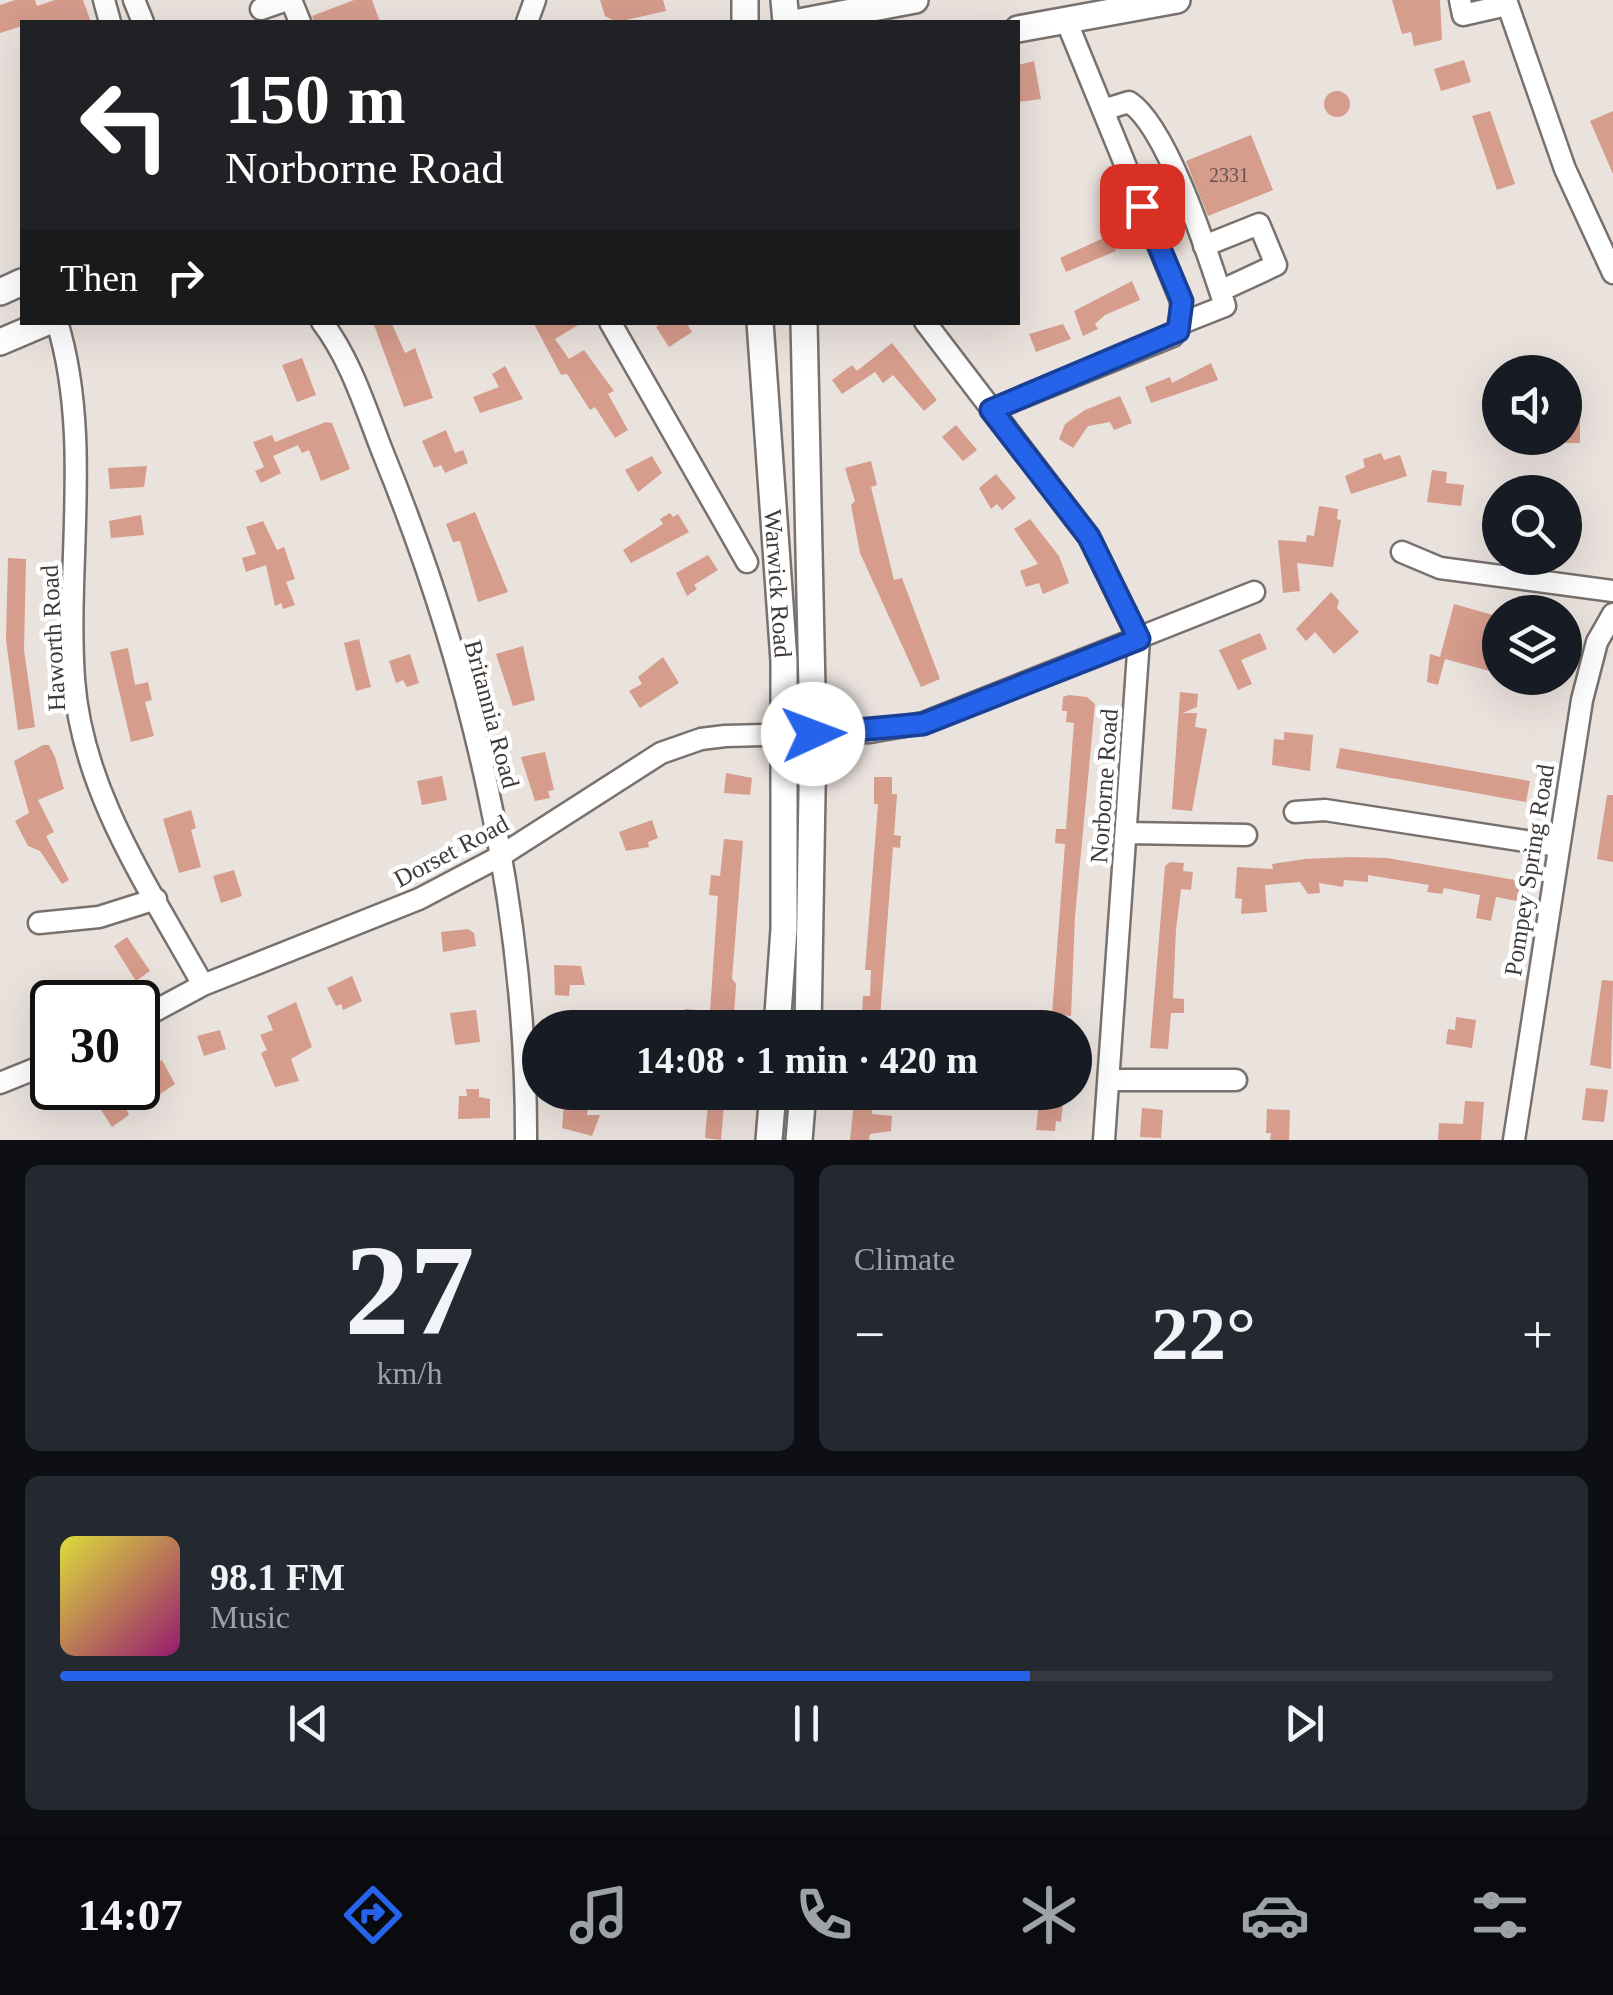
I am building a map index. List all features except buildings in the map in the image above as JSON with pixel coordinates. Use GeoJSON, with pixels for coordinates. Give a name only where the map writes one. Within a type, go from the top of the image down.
{"type":"FeatureCollection","features":[{"type":"Feature","properties":{"kind":"main road"},"geometry":{"type":"LineString","coordinates":[[814,20],[885,10],[914,0]]}},
{"type":"Feature","properties":{"kind":"main road"},"geometry":{"type":"LineString","coordinates":[[1020,29],[1178,0]]}},
{"type":"Feature","properties":{"kind":"main road"},"geometry":{"type":"LineString","coordinates":[[0,342],[40,325]]}},
{"type":"Feature","properties":{"kind":"main road","name":"Warwick Road"},"geometry":{"type":"LineString","coordinates":[[760,325],[784,660],[784,929],[777,1010]]}},
{"type":"Feature","properties":{"kind":"main road","name":"Warwick Road"},"geometry":{"type":"LineString","coordinates":[[804,325],[813,734],[808,1010]]}},
{"type":"Feature","properties":{"kind":"main road"},"geometry":{"type":"LineString","coordinates":[[769,1140],[771,1110]]}},
{"type":"Feature","properties":{"kind":"main road"},"geometry":{"type":"LineString","coordinates":[[799,1140],[802,1110]]}},
{"type":"Feature","properties":{"kind":"street"},"geometry":{"type":"LineString","coordinates":[[261,9],[289,0]]}},
{"type":"Feature","properties":{"kind":"street"},"geometry":{"type":"LineString","coordinates":[[1460,0],[1463,15],[1506,2],[1565,170],[1613,273]]}},
{"type":"Feature","properties":{"kind":"street"},"geometry":{"type":"LineString","coordinates":[[1066,20],[1182,301],[1177,329]]}},
{"type":"Feature","properties":{"kind":"street"},"geometry":{"type":"LineString","coordinates":[[991,410],[1225,306],[1152,122],[1129,102],[1103,110]]}},
{"type":"Feature","properties":{"kind":"street"},"geometry":{"type":"LineString","coordinates":[[1204,246],[1259,224],[1276,265],[1220,291]]}},
{"type":"Feature","properties":{"kind":"street","name":"Haworth Road"},"geometry":{"type":"LineString","coordinates":[[58,325],[73,427],[77,698],[86,752],[108,814],[203,985]]}},
{"type":"Feature","properties":{"kind":"street","name":"Britannia Road"},"geometry":{"type":"LineString","coordinates":[[328,325],[404,505],[474,732],[516,964],[526,1140]]}},
{"type":"Feature","properties":{"kind":"street"},"geometry":{"type":"LineString","coordinates":[[612,325],[748,562]]}},
{"type":"Feature","properties":{"kind":"street","name":"Norborne Road"},"geometry":{"type":"LineString","coordinates":[[927,325],[1089,537],[1139,639],[1104,1140]]}},
{"type":"Feature","properties":{"kind":"street"},"geometry":{"type":"LineString","coordinates":[[1402,552],[1440,568],[1613,591]]}},
{"type":"Feature","properties":{"kind":"street","name":"Dorset Road"},"geometry":{"type":"LineString","coordinates":[[160,1008],[203,985],[419,899],[499,858],[661,754],[700,739],[923,724],[1254,592]]}},
{"type":"Feature","properties":{"kind":"street","name":"Pompey Spring Road"},"geometry":{"type":"LineString","coordinates":[[1514,1140],[1586,682],[1598,642],[1613,614]]}},
{"type":"Feature","properties":{"kind":"street"},"geometry":{"type":"LineString","coordinates":[[1294,812],[1326,810],[1558,846]]}},
{"type":"Feature","properties":{"kind":"street"},"geometry":{"type":"LineString","coordinates":[[1126,833],[1246,835]]}},
{"type":"Feature","properties":{"kind":"street"},"geometry":{"type":"LineString","coordinates":[[38,923],[99,917],[156,899]]}},
{"type":"Feature","properties":{"kind":"street"},"geometry":{"type":"LineString","coordinates":[[0,1084],[30,1071]]}},
{"type":"Feature","properties":{"kind":"street"},"geometry":{"type":"LineString","coordinates":[[1109,1080],[1236,1080]]}},
{"type":"Feature","properties":{"kind":"route"},"geometry":{"type":"LineString","coordinates":[[813,734],[870,732],[923,724],[1139,639],[1089,537],[991,410],[1178,331],[1182,301],[1142,206]]}}]}
